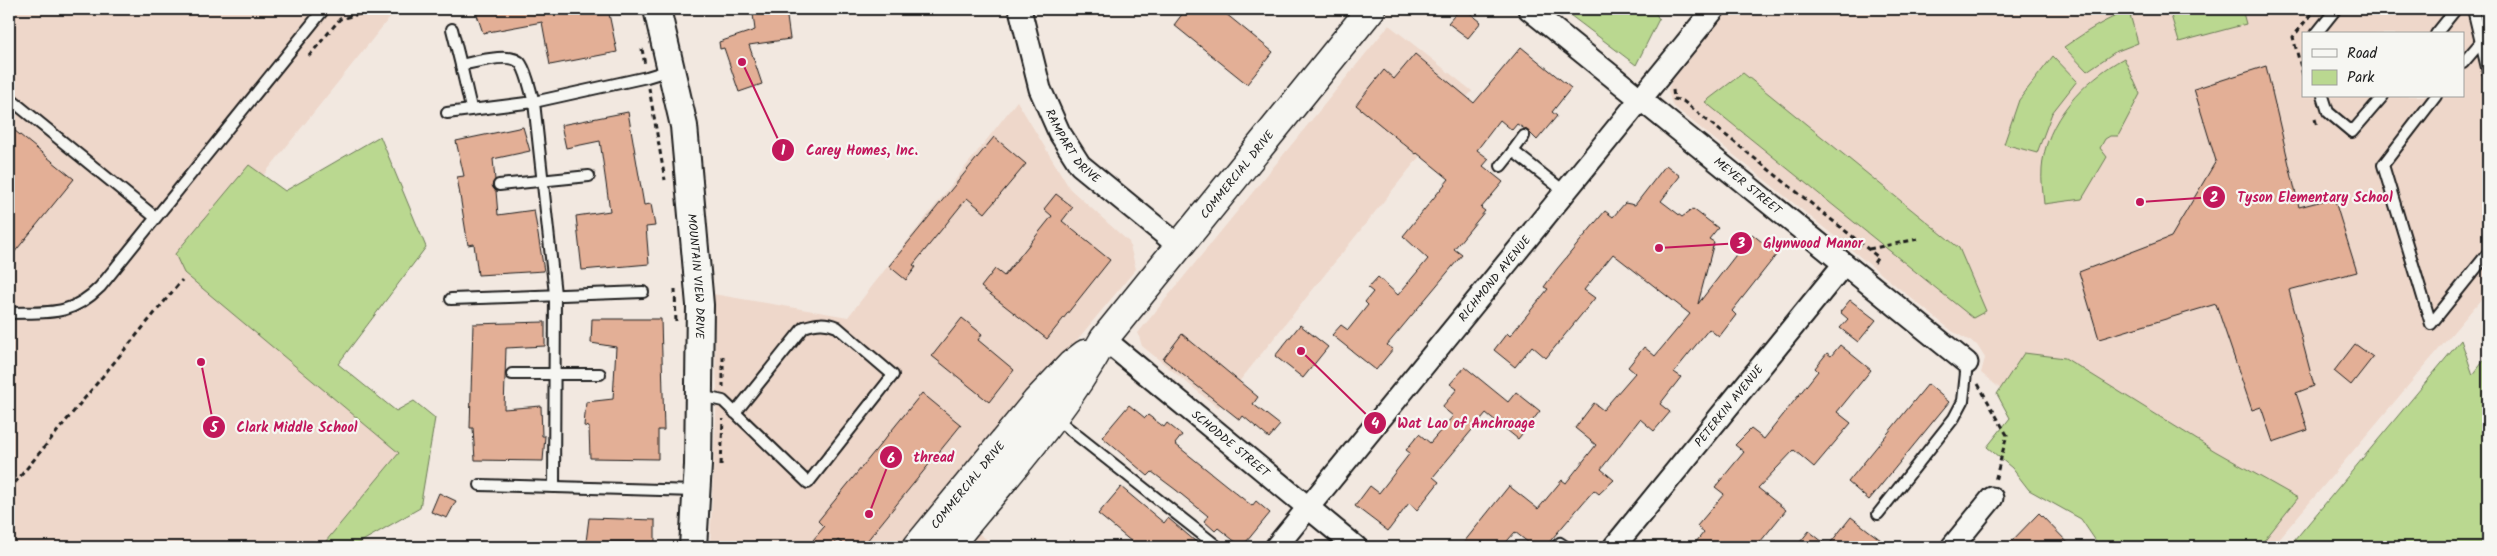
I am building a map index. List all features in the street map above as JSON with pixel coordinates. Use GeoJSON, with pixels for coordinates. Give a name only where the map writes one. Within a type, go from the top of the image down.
{"type":"FeatureCollection","features":[{"type":"Feature","properties":{"kind":"main road","name":"COMMERCIAL DRIVE"},"geometry":{"type":"LineString","coordinates":[[948,547],[1053,416],[1086,371],[1104,339],[1371,9]]}},
{"type":"Feature","properties":{"kind":"main road","name":"COMMERCIAL DRIVE"},"geometry":{"type":"LineString","coordinates":[[917,547],[1056,380],[1072,364],[1104,339]]}},
{"type":"Feature","properties":{"kind":"street","name":"MOUNTAIN VIEW DRIVE"},"geometry":{"type":"LineString","coordinates":[[657,9],[659,74],[684,126],[700,305],[697,490],[693,547]]}},
{"type":"Feature","properties":{"kind":"street","name":"RAMPART DRIVE"},"geometry":{"type":"LineString","coordinates":[[1020,9],[1040,90],[1058,132],[1080,165],[1179,246]]}},
{"type":"Feature","properties":{"kind":"street","name":"MEYER STREET"},"geometry":{"type":"LineString","coordinates":[[1530,9],[1967,363]]}},
{"type":"Feature","properties":{"kind":"street","name":"RICHMOND AVENUE"},"geometry":{"type":"LineString","coordinates":[[1276,547],[1714,9]]}},
{"type":"Feature","properties":{"kind":"street","name":"PETERKIN AVENUE"},"geometry":{"type":"LineString","coordinates":[[1614,547],[1844,264]]}},
{"type":"Feature","properties":{"kind":"street","name":"SCHODDE STREET"},"geometry":{"type":"LineString","coordinates":[[1104,339],[1356,547]]}},
{"type":"Feature","properties":{"kind":"street"},"geometry":{"type":"LineString","coordinates":[[1952,547],[1992,498]]}},
{"type":"Feature","properties":{"kind":"lane"},"geometry":{"type":"LineString","coordinates":[[9,313],[70,309],[86,301],[100,287],[324,9]]}},
{"type":"Feature","properties":{"kind":"lane"},"geometry":{"type":"LineString","coordinates":[[2318,32],[2336,9]]}},
{"type":"Feature","properties":{"kind":"lane"},"geometry":{"type":"LineString","coordinates":[[2438,32],[2456,9]]}},
{"type":"Feature","properties":{"kind":"lane"},"geometry":{"type":"LineString","coordinates":[[2473,9],[2488,72]]}},
{"type":"Feature","properties":{"kind":"lane"},"geometry":{"type":"LineString","coordinates":[[452,28],[471,108]]}},
{"type":"Feature","properties":{"kind":"lane"},"geometry":{"type":"LineString","coordinates":[[2464,62],[2481,42]]}},
{"type":"Feature","properties":{"kind":"lane"},"geometry":{"type":"LineString","coordinates":[[461,64],[506,57],[516,58],[522,64],[534,102],[555,294],[554,487]]}},
{"type":"Feature","properties":{"kind":"lane"},"geometry":{"type":"LineString","coordinates":[[447,113],[471,108],[534,102],[659,74]]}},
{"type":"Feature","properties":{"kind":"lane"},"geometry":{"type":"LineString","coordinates":[[9,98],[155,217]]}},
{"type":"Feature","properties":{"kind":"lane"},"geometry":{"type":"LineString","coordinates":[[2324,98],[2328,112],[2352,132],[2381,98]]}},
{"type":"Feature","properties":{"kind":"lane"},"geometry":{"type":"LineString","coordinates":[[2434,98],[2384,165],[2431,324],[2488,253]]}},
{"type":"Feature","properties":{"kind":"lane"},"geometry":{"type":"LineString","coordinates":[[1501,166],[1524,136]]}},
{"type":"Feature","properties":{"kind":"lane"},"geometry":{"type":"LineString","coordinates":[[1513,151],[1565,192]]}},
{"type":"Feature","properties":{"kind":"lane"},"geometry":{"type":"LineString","coordinates":[[499,185],[589,176]]}},
{"type":"Feature","properties":{"kind":"lane"},"geometry":{"type":"LineString","coordinates":[[451,299],[643,292]]}},
{"type":"Feature","properties":{"kind":"lane"},"geometry":{"type":"LineString","coordinates":[[699,396],[723,401],[735,413],[808,483],[893,375],[837,327],[826,323],[804,327],[735,413]]}},
{"type":"Feature","properties":{"kind":"lane"},"geometry":{"type":"LineString","coordinates":[[1878,514],[1954,418],[1963,401],[1967,363]]}},
{"type":"Feature","properties":{"kind":"lane"},"geometry":{"type":"LineString","coordinates":[[512,374],[600,374]]}},
{"type":"Feature","properties":{"kind":"lane"},"geometry":{"type":"LineString","coordinates":[[1053,416],[1218,547]]}},
{"type":"Feature","properties":{"kind":"lane"},"geometry":{"type":"LineString","coordinates":[[480,485],[697,490]]}},
{"type":"Feature","properties":{"kind":"lane"},"geometry":{"type":"LineString","coordinates":[[1556,547],[1560,543],[1566,547]]}},
{"type":"Feature","properties":{"kind":"path"},"geometry":{"type":"LineString","coordinates":[[309,56],[340,20],[378,9]]}},
{"type":"Feature","properties":{"kind":"path"},"geometry":{"type":"LineString","coordinates":[[2302,71],[2293,37],[2316,9]]}},
{"type":"Feature","properties":{"kind":"path"},"geometry":{"type":"LineString","coordinates":[[642,48],[659,74],[666,185]]}},
{"type":"Feature","properties":{"kind":"path"},"geometry":{"type":"LineString","coordinates":[[1678,81],[1673,89],[1674,99],[1683,101],[1878,257]]}},
{"type":"Feature","properties":{"kind":"path"},"geometry":{"type":"LineString","coordinates":[[1869,250],[1918,239]]}},
{"type":"Feature","properties":{"kind":"path"},"geometry":{"type":"LineString","coordinates":[[9,490],[182,280]]}},
{"type":"Feature","properties":{"kind":"path"},"geometry":{"type":"LineString","coordinates":[[675,287],[677,335]]}},
{"type":"Feature","properties":{"kind":"path"},"geometry":{"type":"LineString","coordinates":[[1967,363],[2007,435],[1992,498]]}},
{"type":"Feature","properties":{"kind":"shaded area"},"geometry":{"type":"Polygon","coordinates":[[[9,9],[428,9],[391,16],[185,273],[400,453],[322,547],[9,547],[9,9]]]}},
{"type":"Feature","properties":{"kind":"shaded area"},"geometry":{"type":"Polygon","coordinates":[[[1729,9],[2488,9],[2488,291],[2272,547],[2195,547],[1981,373],[1985,358],[1977,345],[1952,331],[1672,105],[1668,90],[1671,81],[1729,9]]]}},
{"type":"Feature","properties":{"kind":"shaded area"},"geometry":{"type":"Polygon","coordinates":[[[1389,25],[1472,91],[1218,408],[1142,346],[1138,333],[1389,25]]]}},
{"type":"Feature","properties":{"kind":"shaded area"},"geometry":{"type":"Polygon","coordinates":[[[1017,101],[1070,189],[1129,242],[1136,269],[905,547],[710,547],[717,389],[713,294],[848,317],[1017,101]]]}},
{"type":"Feature","properties":{"kind":"shaded area"},"geometry":{"type":"Polygon","coordinates":[[[978,533],[997,547],[966,547],[978,533]]]}},
{"type":"Feature","properties":{"kind":"green space"},"geometry":{"type":"Polygon","coordinates":[[[1562,9],[1653,9],[1659,19],[1636,65],[1562,9]]]}},
{"type":"Feature","properties":{"kind":"green space"},"geometry":{"type":"Polygon","coordinates":[[[2169,9],[2242,9],[2246,24],[2179,42],[2169,9]]]}},
{"type":"Feature","properties":{"kind":"green space"},"geometry":{"type":"Polygon","coordinates":[[[2129,11],[2138,43],[2115,52],[2087,71],[2064,47],[2104,22],[2129,11]]]}},
{"type":"Feature","properties":{"kind":"green space"},"geometry":{"type":"Polygon","coordinates":[[[2053,56],[2077,81],[2052,113],[2037,153],[2004,144],[2019,100],[2053,56]]]}},
{"type":"Feature","properties":{"kind":"green space"},"geometry":{"type":"Polygon","coordinates":[[[2124,58],[2140,94],[2118,136],[2110,136],[2105,139],[2100,148],[2107,157],[2082,199],[2044,204],[2042,173],[2050,134],[2069,104],[2081,90],[2109,67],[2124,58]]]}},
{"type":"Feature","properties":{"kind":"green space"},"geometry":{"type":"Polygon","coordinates":[[[1743,73],[1959,248],[1986,311],[1973,318],[1705,102],[1743,73]]]}},
{"type":"Feature","properties":{"kind":"green space"},"geometry":{"type":"Polygon","coordinates":[[[380,136],[426,247],[338,364],[396,411],[414,401],[435,418],[420,508],[352,547],[321,547],[399,453],[184,273],[175,254],[249,165],[285,191],[380,136]]]}},
{"type":"Feature","properties":{"kind":"green space"},"geometry":{"type":"Polygon","coordinates":[[[2461,340],[2473,375],[2488,355],[2488,547],[2289,547],[2461,340]]]}},
{"type":"Feature","properties":{"kind":"green space"},"geometry":{"type":"Polygon","coordinates":[[[2024,353],[2065,358],[2215,451],[2298,498],[2259,547],[2100,547],[2081,519],[2029,490],[2012,468],[1987,447],[2010,418],[1997,394],[2024,353]]]}},
{"type":"Feature","properties":{"kind":"building"},"geometry":{"type":"Polygon","coordinates":[[[475,9],[608,9],[617,52],[550,65],[542,22],[483,33],[475,9]]]}},
{"type":"Feature","properties":{"kind":"building"},"geometry":{"type":"Polygon","coordinates":[[[1186,9],[1220,9],[1273,52],[1247,84],[1174,25],[1186,9]]]}},
{"type":"Feature","properties":{"kind":"building"},"geometry":{"type":"Polygon","coordinates":[[[1460,9],[1465,9],[1481,22],[1468,38],[1448,23],[1460,9]]]}},
{"type":"Feature","properties":{"kind":"building"},"geometry":{"type":"Polygon","coordinates":[[[786,10],[790,39],[749,45],[762,84],[739,92],[724,48],[720,49],[719,42],[755,30],[753,14],[786,10]]]}},
{"type":"Feature","properties":{"kind":"building"},"geometry":{"type":"Polygon","coordinates":[[[1521,47],[1571,88],[1552,112],[1557,116],[1537,140],[1517,124],[1512,130],[1500,120],[1477,150],[1489,159],[1483,166],[1503,182],[1481,208],[1485,211],[1454,249],[1462,255],[1387,345],[1393,349],[1376,370],[1332,335],[1341,325],[1348,330],[1368,305],[1365,302],[1373,292],[1368,288],[1378,277],[1398,295],[1428,259],[1403,236],[1449,179],[1356,105],[1384,70],[1394,79],[1415,54],[1474,103],[1521,47]]]}},
{"type":"Feature","properties":{"kind":"building"},"geometry":{"type":"Polygon","coordinates":[[[2266,66],[2299,207],[2334,198],[2357,272],[2289,290],[2314,386],[2296,393],[2308,430],[2273,442],[2261,407],[2252,410],[2216,304],[2099,339],[2079,272],[2171,237],[2216,161],[2194,89],[2266,66]]]}},
{"type":"Feature","properties":{"kind":"building"},"geometry":{"type":"Polygon","coordinates":[[[628,112],[644,205],[651,204],[655,226],[646,227],[649,264],[582,270],[576,216],[610,211],[600,141],[566,148],[561,125],[628,112]]]}},
{"type":"Feature","properties":{"kind":"building"},"geometry":{"type":"Polygon","coordinates":[[[9,126],[74,179],[9,259],[9,126]]]}},
{"type":"Feature","properties":{"kind":"building"},"geometry":{"type":"Polygon","coordinates":[[[523,127],[530,151],[493,159],[495,180],[492,186],[496,191],[498,215],[534,210],[544,271],[478,275],[474,244],[468,245],[457,177],[464,176],[456,141],[523,127]]]}},
{"type":"Feature","properties":{"kind":"building"},"geometry":{"type":"Polygon","coordinates":[[[994,137],[1026,164],[985,213],[967,198],[913,265],[916,267],[906,280],[889,266],[994,137]]]}},
{"type":"Feature","properties":{"kind":"building"},"geometry":{"type":"Polygon","coordinates":[[[1666,165],[1680,176],[1661,201],[1682,217],[1693,209],[1718,228],[1709,239],[1714,242],[1698,304],[1752,234],[1777,254],[1732,311],[1736,315],[1719,337],[1709,329],[1674,372],[1681,377],[1660,404],[1670,412],[1654,431],[1640,419],[1601,469],[1614,480],[1599,494],[1594,490],[1545,547],[1534,547],[1515,532],[1502,547],[1460,547],[1509,486],[1538,509],[1562,480],[1566,483],[1596,445],[1575,428],[1594,403],[1603,410],[1635,373],[1628,367],[1644,347],[1655,356],[1690,314],[1613,254],[1584,290],[1595,298],[1546,358],[1532,346],[1515,367],[1494,350],[1507,333],[1510,336],[1548,289],[1544,287],[1557,269],[1605,211],[1613,217],[1625,203],[1635,205],[1666,165]]]}},
{"type":"Feature","properties":{"kind":"building"},"geometry":{"type":"Polygon","coordinates":[[[1056,194],[1073,207],[1062,221],[1110,260],[1047,339],[981,287],[995,269],[1004,276],[1052,216],[1044,209],[1056,194]]]}},
{"type":"Feature","properties":{"kind":"building"},"geometry":{"type":"Polygon","coordinates":[[[1850,300],[1876,320],[1858,342],[1840,328],[1848,319],[1840,312],[1850,300]]]}},
{"type":"Feature","properties":{"kind":"building"},"geometry":{"type":"Polygon","coordinates":[[[962,318],[982,334],[978,340],[1014,370],[989,402],[932,356],[962,318]]]}},
{"type":"Feature","properties":{"kind":"building"},"geometry":{"type":"Polygon","coordinates":[[[592,319],[661,319],[664,430],[658,430],[658,459],[590,458],[589,427],[584,426],[586,402],[613,399],[616,347],[591,343],[592,319]]]}},
{"type":"Feature","properties":{"kind":"building"},"geometry":{"type":"Polygon","coordinates":[[[545,322],[545,346],[506,348],[504,409],[541,406],[542,436],[545,436],[543,461],[475,460],[473,428],[470,428],[473,324],[545,322]]]}},
{"type":"Feature","properties":{"kind":"building"},"geometry":{"type":"Polygon","coordinates":[[[1300,325],[1328,347],[1303,378],[1275,356],[1300,325]]]}},
{"type":"Feature","properties":{"kind":"building"},"geometry":{"type":"Polygon","coordinates":[[[1182,334],[1258,397],[1253,404],[1280,425],[1269,438],[1243,416],[1240,420],[1163,359],[1182,334]]]}},
{"type":"Feature","properties":{"kind":"building"},"geometry":{"type":"Polygon","coordinates":[[[2355,344],[2373,357],[2351,385],[2334,371],[2355,344]]]}},
{"type":"Feature","properties":{"kind":"building"},"geometry":{"type":"Polygon","coordinates":[[[1840,345],[1871,370],[1837,412],[1851,423],[1814,467],[1794,450],[1758,488],[1786,510],[1756,547],[1692,547],[1704,532],[1697,526],[1724,494],[1715,487],[1744,452],[1735,445],[1751,429],[1764,439],[1818,371],[1815,368],[1827,353],[1831,356],[1840,345]]]}},
{"type":"Feature","properties":{"kind":"building"},"geometry":{"type":"Polygon","coordinates":[[[1465,367],[1508,402],[1516,392],[1540,411],[1518,439],[1486,413],[1433,477],[1439,482],[1417,510],[1409,503],[1388,531],[1355,506],[1370,486],[1379,493],[1410,453],[1406,450],[1419,434],[1430,443],[1453,416],[1442,407],[1457,389],[1450,384],[1465,367]]]}},
{"type":"Feature","properties":{"kind":"building"},"geometry":{"type":"Polygon","coordinates":[[[1928,384],[1949,402],[1869,500],[1848,482],[1928,384]]]}},
{"type":"Feature","properties":{"kind":"building"},"geometry":{"type":"Polygon","coordinates":[[[922,393],[961,425],[862,547],[847,547],[838,540],[832,547],[822,547],[813,540],[824,527],[818,521],[922,393]]]}},
{"type":"Feature","properties":{"kind":"building"},"geometry":{"type":"Polygon","coordinates":[[[1129,405],[1145,418],[1148,415],[1164,427],[1167,423],[1182,435],[1175,444],[1252,506],[1256,501],[1270,513],[1242,547],[1218,528],[1215,531],[1204,521],[1208,516],[1152,472],[1148,476],[1102,437],[1129,405]]]}},
{"type":"Feature","properties":{"kind":"building"},"geometry":{"type":"Polygon","coordinates":[[[1121,487],[1164,523],[1168,518],[1202,547],[1138,547],[1098,514],[1121,487]]]}},
{"type":"Feature","properties":{"kind":"building"},"geometry":{"type":"Polygon","coordinates":[[[439,493],[456,501],[447,518],[431,512],[439,493]]]}},
{"type":"Feature","properties":{"kind":"building"},"geometry":{"type":"Polygon","coordinates":[[[2039,513],[2072,547],[2006,547],[2039,513]]]}},
{"type":"Feature","properties":{"kind":"building"},"geometry":{"type":"Polygon","coordinates":[[[1851,517],[1890,547],[1796,547],[1809,531],[1828,546],[1851,517]]]}},
{"type":"Feature","properties":{"kind":"building"},"geometry":{"type":"Polygon","coordinates":[[[589,518],[655,520],[655,542],[586,542],[589,518]]]}},
{"type":"Feature","properties":{"kind":"place","name":"Carey Homes, Inc."},"geometry":{"type":"Point","coordinates":[742,62]}},
{"type":"Feature","properties":{"kind":"place","name":"Tyson Elementary School"},"geometry":{"type":"Point","coordinates":[2140,202]}},
{"type":"Feature","properties":{"kind":"place","name":"Glynwood Manor"},"geometry":{"type":"Point","coordinates":[1659,248]}},
{"type":"Feature","properties":{"kind":"place","name":"Wat Lao of Anchroage"},"geometry":{"type":"Point","coordinates":[1301,351]}},
{"type":"Feature","properties":{"kind":"place","name":"Clark Middle School"},"geometry":{"type":"Point","coordinates":[201,362]}},
{"type":"Feature","properties":{"kind":"place","name":"thread"},"geometry":{"type":"Point","coordinates":[869,514]}}]}
